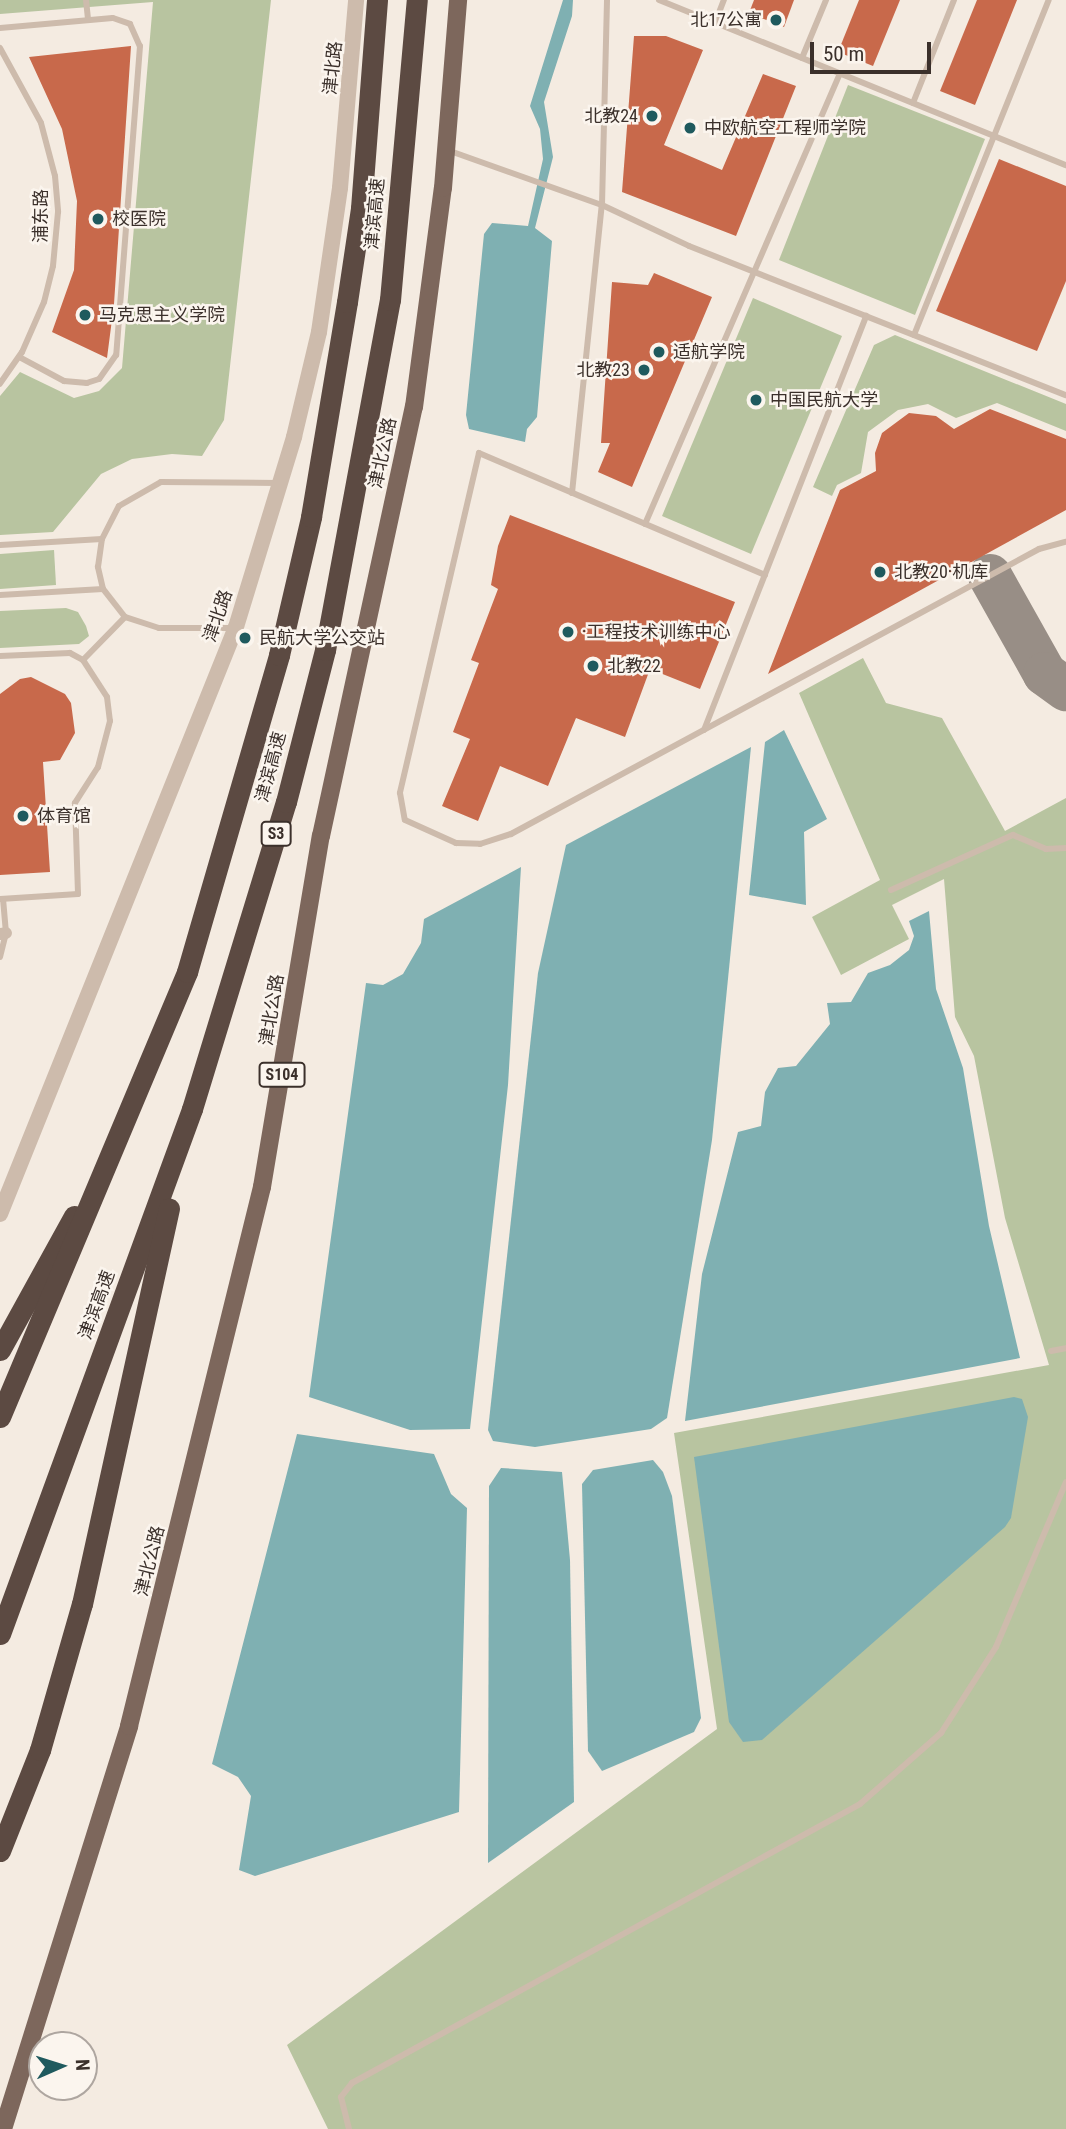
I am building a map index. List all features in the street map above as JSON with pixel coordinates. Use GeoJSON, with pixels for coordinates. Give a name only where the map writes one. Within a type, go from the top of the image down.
{"type":"FeatureCollection","features":[{"type":"Feature","properties":{"kind":"highway","name":"津滨高速"},"geometry":{"type":"LineString","coordinates":[[0,1418],[187,972],[279,655],[308,530],[361,208],[377,0]]}},
{"type":"Feature","properties":{"kind":"highway","name":"津滨高速"},"geometry":{"type":"LineString","coordinates":[[0,1634],[191,1109],[286,802],[325,650],[362,470],[390,300],[417,0]]}},
{"type":"Feature","properties":{"kind":"highway"},"geometry":{"type":"LineString","coordinates":[[0,1851],[40,1751],[82,1604],[191,1109]]}},
{"type":"Feature","properties":{"kind":"highway"},"geometry":{"type":"LineString","coordinates":[[0,1350],[121,1132]]}},
{"type":"Feature","properties":{"kind":"main road","name":"津北公路"},"geometry":{"type":"LineString","coordinates":[[0,2108],[133,1675],[251,1188],[314,823],[405,405],[433,196],[449,0]]}},
{"type":"Feature","properties":{"kind":"main road","name":"津北公路"},"geometry":{"type":"LineString","coordinates":[[4,2129],[129,1726],[262,1187],[321,836],[414,407],[446,150],[458,0]]}},
{"type":"Feature","properties":{"kind":"street","name":"津北路"},"geometry":{"type":"LineString","coordinates":[[0,1214],[236,627],[281,483],[319,332],[340,188],[356,0]]}},
{"type":"Feature","properties":{"kind":"lane"},"geometry":{"type":"LineString","coordinates":[[86,0],[88,18]]}},
{"type":"Feature","properties":{"kind":"lane"},"geometry":{"type":"LineString","coordinates":[[572,493],[603,205],[607,0]]}},
{"type":"Feature","properties":{"kind":"lane"},"geometry":{"type":"LineString","coordinates":[[659,0],[1066,165]]}},
{"type":"Feature","properties":{"kind":"lane"},"geometry":{"type":"LineString","coordinates":[[715,23],[724,0]]}},
{"type":"Feature","properties":{"kind":"lane"},"geometry":{"type":"LineString","coordinates":[[802,58],[826,0]]}},
{"type":"Feature","properties":{"kind":"lane"},"geometry":{"type":"LineString","coordinates":[[913,103],[954,0]]}},
{"type":"Feature","properties":{"kind":"lane"},"geometry":{"type":"LineString","coordinates":[[914,335],[1049,0]]}},
{"type":"Feature","properties":{"kind":"lane"},"geometry":{"type":"LineString","coordinates":[[0,28],[88,18],[130,24],[140,46],[116,355],[99,379],[87,383],[64,381],[19,357]]}},
{"type":"Feature","properties":{"kind":"lane","name":"浦东路"},"geometry":{"type":"LineString","coordinates":[[0,48],[41,123],[57,194],[51,275],[38,319],[19,357],[0,384]]}},
{"type":"Feature","properties":{"kind":"lane"},"geometry":{"type":"LineString","coordinates":[[645,524],[840,73]]}},
{"type":"Feature","properties":{"kind":"lane"},"geometry":{"type":"LineString","coordinates":[[446,150],[603,205],[754,271],[1066,395]]}},
{"type":"Feature","properties":{"kind":"lane"},"geometry":{"type":"LineString","coordinates":[[704,730],[866,316]]}},
{"type":"Feature","properties":{"kind":"lane"},"geometry":{"type":"LineString","coordinates":[[765,575],[479,453],[400,793],[405,820],[456,843],[495,840],[1039,549],[1066,542]]}},
{"type":"Feature","properties":{"kind":"lane"},"geometry":{"type":"LineString","coordinates":[[236,627],[159,628],[125,618],[103,589],[98,567],[102,538],[119,506],[161,482],[281,483]]}},
{"type":"Feature","properties":{"kind":"lane"},"geometry":{"type":"LineString","coordinates":[[0,545],[102,538]]}},
{"type":"Feature","properties":{"kind":"lane"},"geometry":{"type":"LineString","coordinates":[[0,595],[103,589]]}},
{"type":"Feature","properties":{"kind":"lane"},"geometry":{"type":"LineString","coordinates":[[83,660],[125,618]]}},
{"type":"Feature","properties":{"kind":"lane"},"geometry":{"type":"LineString","coordinates":[[0,656],[62,653],[83,660],[107,697],[110,721],[98,767],[75,803],[78,894],[2,899],[3,934],[0,957]]}},
{"type":"Feature","properties":{"kind":"lane"},"geometry":{"type":"LineString","coordinates":[[891,890],[1013,835],[1046,849],[1066,848]]}},
{"type":"Feature","properties":{"kind":"lane"},"geometry":{"type":"LineString","coordinates":[[1051,1351],[1066,1348]]}},
{"type":"Feature","properties":{"kind":"lane"},"geometry":{"type":"LineString","coordinates":[[349,2129],[340,2106],[345,2089],[352,2083],[860,1804],[941,1733],[996,1647],[1066,1482]]}},
{"type":"Feature","properties":{"kind":"green space"},"geometry":{"type":"Polygon","coordinates":[[[0,0],[271,0],[224,420],[202,456],[172,454],[132,459],[101,474],[53,532],[0,535],[0,396],[20,372],[74,398],[99,391],[122,368],[153,2],[0,14],[0,0]]]}},
{"type":"Feature","properties":{"kind":"green space"},"geometry":{"type":"Polygon","coordinates":[[[848,85],[985,139],[915,315],[779,260],[848,85]]]}},
{"type":"Feature","properties":{"kind":"green space"},"geometry":{"type":"Polygon","coordinates":[[[753,298],[842,336],[751,554],[662,516],[753,298]]]}},
{"type":"Feature","properties":{"kind":"green space"},"geometry":{"type":"Polygon","coordinates":[[[895,335],[1066,404],[1066,431],[997,403],[956,418],[928,404],[898,410],[868,432],[861,473],[837,485],[832,496],[813,487],[874,345],[895,335]]]}},
{"type":"Feature","properties":{"kind":"green space"},"geometry":{"type":"Polygon","coordinates":[[[54,550],[56,585],[0,589],[0,554],[54,550]]]}},
{"type":"Feature","properties":{"kind":"green space"},"geometry":{"type":"Polygon","coordinates":[[[66,608],[78,612],[86,626],[89,636],[79,644],[0,648],[0,611],[66,608]]]}},
{"type":"Feature","properties":{"kind":"green space"},"geometry":{"type":"Polygon","coordinates":[[[863,658],[886,703],[942,718],[1005,831],[1066,798],[1066,2129],[328,2129],[287,2045],[717,1729],[674,1433],[1049,1365],[1005,1218],[974,1056],[955,1017],[944,879],[892,905],[909,939],[841,975],[812,917],[880,880],[799,693],[863,658]]]}},
{"type":"Feature","properties":{"kind":"water"},"geometry":{"type":"Polygon","coordinates":[[[563,0],[573,0],[572,16],[544,102],[553,157],[535,228],[552,241],[537,417],[527,429],[525,442],[469,429],[466,415],[484,234],[492,223],[528,226],[543,159],[540,129],[530,106],[563,0]]]}},
{"type":"Feature","properties":{"kind":"water"},"geometry":{"type":"Polygon","coordinates":[[[784,730],[827,819],[804,832],[806,905],[749,895],[765,742],[784,730]]]}},
{"type":"Feature","properties":{"kind":"water"},"geometry":{"type":"Polygon","coordinates":[[[751,747],[712,1140],[667,1418],[651,1429],[535,1447],[493,1441],[488,1430],[538,973],[566,845],[751,747]]]}},
{"type":"Feature","properties":{"kind":"water"},"geometry":{"type":"Polygon","coordinates":[[[521,867],[508,1085],[470,1429],[410,1430],[309,1397],[366,983],[383,985],[403,974],[421,943],[424,919],[521,867]]]}},
{"type":"Feature","properties":{"kind":"water"},"geometry":{"type":"Polygon","coordinates":[[[929,911],[936,989],[963,1068],[989,1226],[1020,1358],[685,1421],[702,1274],[738,1132],[761,1126],[765,1092],[778,1068],[796,1066],[830,1024],[827,1003],[851,1002],[868,973],[890,965],[909,950],[914,936],[909,921],[929,911]]]}},
{"type":"Feature","properties":{"kind":"water"},"geometry":{"type":"Polygon","coordinates":[[[1014,1397],[1022,1399],[1028,1417],[1011,1518],[1005,1527],[762,1740],[743,1742],[729,1722],[694,1457],[1014,1397]]]}},
{"type":"Feature","properties":{"kind":"water"},"geometry":{"type":"Polygon","coordinates":[[[297,1434],[434,1454],[451,1494],[467,1508],[459,1812],[255,1876],[239,1870],[251,1796],[238,1777],[212,1764],[297,1434]]]}},
{"type":"Feature","properties":{"kind":"water"},"geometry":{"type":"Polygon","coordinates":[[[653,1460],[663,1472],[672,1496],[701,1718],[694,1732],[602,1771],[588,1751],[582,1484],[593,1470],[653,1460]]]}},
{"type":"Feature","properties":{"kind":"water"},"geometry":{"type":"Polygon","coordinates":[[[501,1468],[562,1472],[570,1560],[574,1802],[488,1863],[489,1486],[501,1468]]]}},
{"type":"Feature","properties":{"kind":"building","name":"北17公寓"},"geometry":{"type":"Polygon","coordinates":[[[754,0],[794,0],[784,27],[749,13],[754,0]]]}},
{"type":"Feature","properties":{"kind":"building"},"geometry":{"type":"Polygon","coordinates":[[[859,0],[900,0],[873,66],[838,52],[859,0]]]}},
{"type":"Feature","properties":{"kind":"building"},"geometry":{"type":"Polygon","coordinates":[[[977,0],[1017,0],[975,105],[940,91],[977,0]]]}},
{"type":"Feature","properties":{"kind":"building","name":"北教24"},"geometry":{"type":"Polygon","coordinates":[[[634,36],[666,36],[703,50],[664,145],[722,170],[763,74],[796,86],[736,236],[622,192],[634,36]]]}},
{"type":"Feature","properties":{"kind":"building","name":"校医院"},"geometry":{"type":"Polygon","coordinates":[[[131,46],[114,304],[107,358],[52,332],[74,270],[77,201],[62,129],[29,57],[131,46]]]}},
{"type":"Feature","properties":{"kind":"building"},"geometry":{"type":"Polygon","coordinates":[[[999,159],[1066,186],[1066,281],[1037,351],[936,311],[999,159]]]}},
{"type":"Feature","properties":{"kind":"building","name":"北教23"},"geometry":{"type":"Polygon","coordinates":[[[654,273],[712,297],[632,487],[598,472],[610,443],[601,443],[612,282],[648,285],[654,273]]]}},
{"type":"Feature","properties":{"kind":"building","name":"北教20·机库"},"geometry":{"type":"Polygon","coordinates":[[[990,409],[1066,439],[1066,510],[768,674],[840,490],[876,471],[875,453],[882,433],[909,413],[936,416],[954,429],[990,409]]]}},
{"type":"Feature","properties":{"kind":"building","name":"北教22"},"geometry":{"type":"Polygon","coordinates":[[[510,515],[735,602],[700,689],[650,669],[625,737],[576,718],[548,786],[500,766],[478,821],[442,806],[470,739],[453,732],[479,663],[471,660],[498,589],[491,585],[498,546],[510,515]]]}},
{"type":"Feature","properties":{"kind":"building","name":"体育馆"},"geometry":{"type":"Polygon","coordinates":[[[31,677],[65,694],[71,703],[75,733],[60,760],[43,762],[50,872],[0,875],[0,694],[20,679],[31,677]]]}},
{"type":"Feature","properties":{"kind":"taxiway"},"geometry":{"type":"LineString","coordinates":[[990,576],[1045,674],[1066,689]]}},
{"type":"Feature","properties":{"kind":"place","name":"北17公寓"},"geometry":{"type":"Point","coordinates":[776,20]}},
{"type":"Feature","properties":{"kind":"place","name":"北教24"},"geometry":{"type":"Point","coordinates":[652,116]}},
{"type":"Feature","properties":{"kind":"place","name":"中欧航空工程师学院"},"geometry":{"type":"Point","coordinates":[690,128]}},
{"type":"Feature","properties":{"kind":"place","name":"校医院"},"geometry":{"type":"Point","coordinates":[98,219]}},
{"type":"Feature","properties":{"kind":"place","name":"马克思主义学院"},"geometry":{"type":"Point","coordinates":[85,315]}},
{"type":"Feature","properties":{"kind":"place","name":"适航学院"},"geometry":{"type":"Point","coordinates":[659,352]}},
{"type":"Feature","properties":{"kind":"place","name":"北教23"},"geometry":{"type":"Point","coordinates":[644,370]}},
{"type":"Feature","properties":{"kind":"place","name":"中国民航大学"},"geometry":{"type":"Point","coordinates":[756,400]}},
{"type":"Feature","properties":{"kind":"place","name":"北教20·机库"},"geometry":{"type":"Point","coordinates":[880,572]}},
{"type":"Feature","properties":{"kind":"place","name":"·工程技术训练中心"},"geometry":{"type":"Point","coordinates":[568,632]}},
{"type":"Feature","properties":{"kind":"place","name":"民航大学公交站"},"geometry":{"type":"Point","coordinates":[245,638]}},
{"type":"Feature","properties":{"kind":"place","name":"北教22"},"geometry":{"type":"Point","coordinates":[593,666]}},
{"type":"Feature","properties":{"kind":"place","name":"体育馆"},"geometry":{"type":"Point","coordinates":[23,816]}}]}
